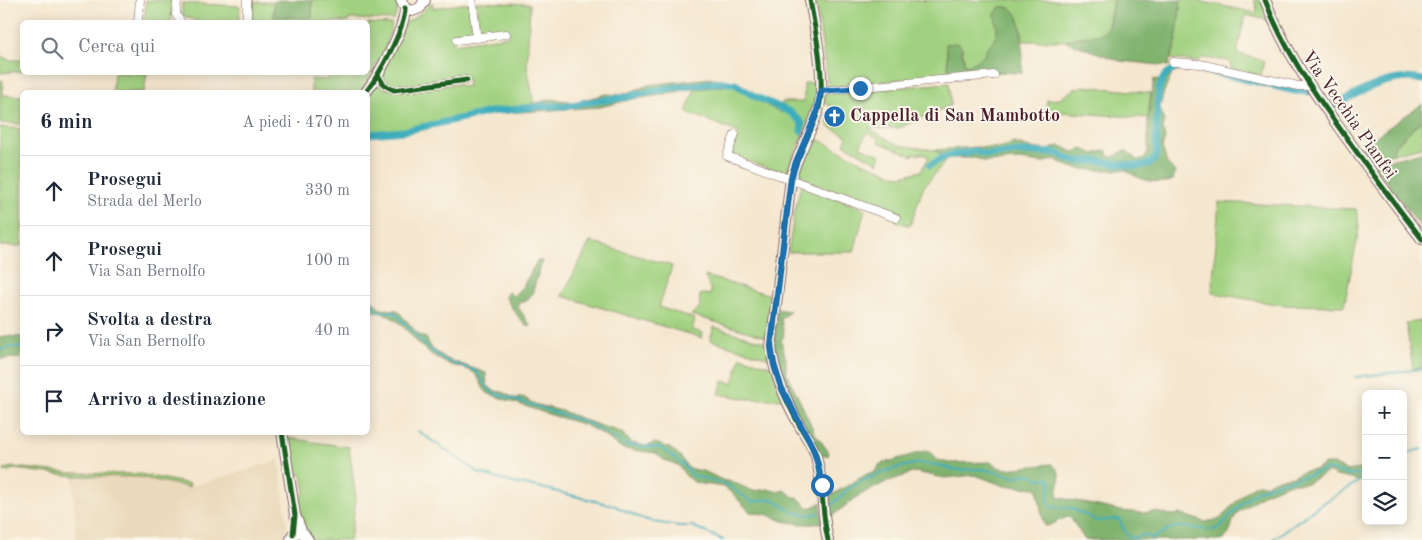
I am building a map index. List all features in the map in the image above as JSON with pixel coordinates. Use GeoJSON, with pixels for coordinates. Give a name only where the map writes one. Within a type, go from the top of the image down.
{"type":"FeatureCollection","features":[{"type":"Feature","properties":{"kind":"street"},"geometry":{"type":"LineString","coordinates":[[138,20],[140,0]]}},
{"type":"Feature","properties":{"kind":"street"},"geometry":{"type":"LineString","coordinates":[[177,0],[176,16],[179,20]]}},
{"type":"Feature","properties":{"kind":"street"},"geometry":{"type":"LineString","coordinates":[[247,20],[248,0]]}},
{"type":"Feature","properties":{"kind":"street"},"geometry":{"type":"LineString","coordinates":[[367,90],[378,75],[404,20],[406,6],[420,8],[425,0]]}},
{"type":"Feature","properties":{"kind":"street"},"geometry":{"type":"LineString","coordinates":[[472,0],[477,38]]}},
{"type":"Feature","properties":{"kind":"street"},"geometry":{"type":"LineString","coordinates":[[810,0],[821,76],[821,91],[816,115],[791,178],[776,298],[772,352],[783,392],[816,456],[821,480],[824,520],[828,540]]}},
{"type":"Feature","properties":{"kind":"street","name":"Via Vecchia Pianfei"},"geometry":{"type":"LineString","coordinates":[[1265,0],[1283,42],[1309,86],[1364,163],[1422,239]]}},
{"type":"Feature","properties":{"kind":"street"},"geometry":{"type":"LineString","coordinates":[[457,40],[506,34]]}},
{"type":"Feature","properties":{"kind":"street"},"geometry":{"type":"LineString","coordinates":[[1173,62],[1200,64],[1298,86],[1309,86]]}},
{"type":"Feature","properties":{"kind":"street"},"geometry":{"type":"LineString","coordinates":[[378,75],[384,85],[394,90],[468,80]]}},
{"type":"Feature","properties":{"kind":"street"},"geometry":{"type":"LineString","coordinates":[[821,91],[994,75]]}},
{"type":"Feature","properties":{"kind":"street"},"geometry":{"type":"LineString","coordinates":[[735,134],[727,156],[896,218]]}},
{"type":"Feature","properties":{"kind":"street"},"geometry":{"type":"LineString","coordinates":[[282,435],[298,537]]}},
{"type":"Feature","properties":{"kind":"shaded area"},"geometry":{"type":"Polygon","coordinates":[[[279,460],[288,532],[284,540],[76,540],[73,476],[139,477],[189,487],[279,460]]]}},
{"type":"Feature","properties":{"kind":"green space"},"geometry":{"type":"Polygon","coordinates":[[[146,0],[172,0],[171,20],[144,20],[146,0]]]}},
{"type":"Feature","properties":{"kind":"green space"},"geometry":{"type":"Polygon","coordinates":[[[278,0],[312,0],[312,18],[274,17],[274,2],[278,0]]]}},
{"type":"Feature","properties":{"kind":"green space"},"geometry":{"type":"Polygon","coordinates":[[[312,0],[396,0],[398,8],[394,20],[252,20],[253,2],[274,2],[274,17],[312,18],[312,0]]]}},
{"type":"Feature","properties":{"kind":"green space"},"geometry":{"type":"Polygon","coordinates":[[[1113,0],[1107,30],[1100,35],[1078,37],[1065,41],[1022,41],[1019,21],[1015,13],[1007,7],[996,22],[997,33],[994,39],[984,55],[978,60],[965,65],[962,47],[946,44],[949,75],[828,87],[816,1],[1113,0]]]}},
{"type":"Feature","properties":{"kind":"green space"},"geometry":{"type":"Polygon","coordinates":[[[1113,0],[1181,0],[1175,48],[1169,66],[1120,61],[1065,41],[1106,31],[1113,0]]]}},
{"type":"Feature","properties":{"kind":"green space"},"geometry":{"type":"Polygon","coordinates":[[[1181,0],[1194,0],[1256,13],[1257,9],[1254,0],[1263,0],[1272,21],[1245,15],[1237,53],[1264,61],[1261,75],[1232,69],[1229,61],[1202,58],[1197,62],[1170,59],[1175,48],[1181,0]]]}},
{"type":"Feature","properties":{"kind":"green space"},"geometry":{"type":"Polygon","coordinates":[[[432,2],[433,8],[469,3],[474,35],[453,38],[454,44],[509,36],[508,30],[480,34],[476,2],[530,4],[527,65],[534,104],[403,133],[370,136],[370,93],[378,80],[385,89],[458,84],[463,87],[468,86],[467,78],[404,87],[389,86],[381,76],[406,23],[421,13],[432,2]]]}},
{"type":"Feature","properties":{"kind":"green space"},"geometry":{"type":"Polygon","coordinates":[[[182,3],[240,6],[239,20],[193,20],[182,15],[182,3]]]}},
{"type":"Feature","properties":{"kind":"green space"},"geometry":{"type":"Polygon","coordinates":[[[1000,7],[1009,7],[1019,21],[1022,32],[1022,73],[994,72],[949,75],[946,44],[960,44],[965,65],[971,64],[985,55],[997,34],[995,14],[1000,7]]]}},
{"type":"Feature","properties":{"kind":"green space"},"geometry":{"type":"Polygon","coordinates":[[[370,23],[392,24],[385,50],[361,90],[311,90],[311,79],[328,80],[329,75],[370,75],[370,23]]]}},
{"type":"Feature","properties":{"kind":"green space"},"geometry":{"type":"Polygon","coordinates":[[[0,56],[10,60],[20,60],[20,71],[0,73],[0,56]]]}},
{"type":"Feature","properties":{"kind":"green space"},"geometry":{"type":"Polygon","coordinates":[[[1166,73],[1172,74],[1160,107],[1164,121],[1165,139],[1162,147],[1167,163],[1175,172],[1173,180],[1168,182],[1148,181],[1126,170],[1080,169],[1063,164],[1055,159],[1042,163],[1020,160],[985,162],[976,158],[948,158],[934,150],[976,147],[999,148],[1014,143],[1030,148],[1050,150],[1059,146],[1073,152],[1083,149],[1094,154],[1106,150],[1110,157],[1127,151],[1137,160],[1143,159],[1148,153],[1148,118],[1154,79],[1160,81],[1166,73]]]}},
{"type":"Feature","properties":{"kind":"green space"},"geometry":{"type":"Polygon","coordinates":[[[114,75],[147,75],[144,90],[112,90],[114,75]]]}},
{"type":"Feature","properties":{"kind":"green space"},"geometry":{"type":"Polygon","coordinates":[[[711,78],[722,79],[732,85],[683,90],[600,107],[490,114],[552,99],[574,102],[606,94],[621,95],[649,85],[711,78]]]}},
{"type":"Feature","properties":{"kind":"green space"},"geometry":{"type":"Polygon","coordinates":[[[0,80],[3,81],[2,95],[20,96],[20,124],[0,123],[0,80]]]}},
{"type":"Feature","properties":{"kind":"green space"},"geometry":{"type":"Polygon","coordinates":[[[804,83],[818,83],[817,104],[786,173],[730,155],[738,132],[686,112],[695,89],[732,85],[782,113],[782,102],[804,102],[804,83]]]}},
{"type":"Feature","properties":{"kind":"green space"},"geometry":{"type":"Polygon","coordinates":[[[949,83],[951,105],[899,128],[868,128],[898,145],[934,150],[948,158],[923,188],[910,226],[896,221],[898,215],[799,178],[801,173],[796,170],[812,136],[862,162],[895,175],[901,176],[921,171],[929,157],[920,153],[919,155],[914,153],[913,156],[878,142],[879,139],[867,132],[860,147],[881,155],[878,163],[844,144],[847,136],[828,126],[828,119],[833,122],[840,113],[823,101],[823,94],[949,83]]]}},
{"type":"Feature","properties":{"kind":"green space"},"geometry":{"type":"Polygon","coordinates":[[[1084,86],[1151,93],[1148,118],[1046,111],[1047,100],[1060,99],[1074,89],[1084,86]]]}},
{"type":"Feature","properties":{"kind":"green space"},"geometry":{"type":"Polygon","coordinates":[[[1422,104],[1422,120],[1396,144],[1393,149],[1397,153],[1370,159],[1361,147],[1422,104]]]}},
{"type":"Feature","properties":{"kind":"green space"},"geometry":{"type":"Polygon","coordinates":[[[1422,120],[1422,147],[1397,153],[1393,149],[1396,144],[1422,120]]]}},
{"type":"Feature","properties":{"kind":"green space"},"geometry":{"type":"Polygon","coordinates":[[[0,127],[20,129],[20,246],[0,246],[0,127]]]}},
{"type":"Feature","properties":{"kind":"green space"},"geometry":{"type":"Polygon","coordinates":[[[1422,152],[1422,229],[1373,164],[1422,152]]]}},
{"type":"Feature","properties":{"kind":"green space"},"geometry":{"type":"Polygon","coordinates":[[[801,185],[865,209],[854,252],[788,252],[801,185]]]}},
{"type":"Feature","properties":{"kind":"green space"},"geometry":{"type":"Polygon","coordinates":[[[1219,202],[1356,209],[1359,226],[1358,236],[1344,306],[1282,305],[1212,293],[1219,202]]]}},
{"type":"Feature","properties":{"kind":"green space"},"geometry":{"type":"Polygon","coordinates":[[[590,242],[672,266],[659,307],[695,319],[692,330],[703,333],[702,338],[562,296],[590,242]]]}},
{"type":"Feature","properties":{"kind":"green space"},"geometry":{"type":"Polygon","coordinates":[[[779,251],[770,338],[691,315],[700,306],[700,295],[710,295],[711,291],[705,276],[774,296],[772,288],[779,251]]]}},
{"type":"Feature","properties":{"kind":"green space"},"geometry":{"type":"Polygon","coordinates":[[[537,261],[542,261],[532,294],[525,302],[519,302],[518,307],[531,326],[527,327],[513,310],[505,296],[508,292],[513,296],[523,286],[537,261]]]}},
{"type":"Feature","properties":{"kind":"green space"},"geometry":{"type":"Polygon","coordinates":[[[370,301],[374,302],[380,309],[397,310],[418,334],[426,338],[432,349],[447,359],[486,373],[487,385],[494,391],[503,392],[516,399],[523,397],[534,404],[562,411],[621,432],[632,443],[646,446],[655,443],[670,448],[680,456],[688,468],[706,472],[753,491],[768,489],[778,492],[784,490],[801,501],[805,506],[810,507],[821,502],[822,522],[802,524],[750,512],[724,487],[696,483],[687,477],[678,465],[664,460],[656,453],[619,447],[604,435],[585,425],[489,394],[473,372],[448,364],[435,357],[402,325],[388,315],[370,311],[370,301]]]}},
{"type":"Feature","properties":{"kind":"green space"},"geometry":{"type":"Polygon","coordinates":[[[777,309],[790,311],[781,319],[784,335],[781,341],[786,359],[786,372],[814,432],[829,455],[818,455],[799,421],[774,355],[777,309]]]}},
{"type":"Feature","properties":{"kind":"green space"},"geometry":{"type":"Polygon","coordinates":[[[1422,321],[1422,367],[1413,369],[1406,323],[1422,321]]]}},
{"type":"Feature","properties":{"kind":"green space"},"geometry":{"type":"Polygon","coordinates":[[[714,327],[769,343],[770,358],[710,340],[714,327]]]}},
{"type":"Feature","properties":{"kind":"green space"},"geometry":{"type":"Polygon","coordinates":[[[0,337],[20,337],[20,358],[0,359],[0,337]]]}},
{"type":"Feature","properties":{"kind":"green space"},"geometry":{"type":"Polygon","coordinates":[[[741,357],[773,367],[784,399],[747,399],[719,394],[723,381],[733,383],[741,357]]]}},
{"type":"Feature","properties":{"kind":"green space"},"geometry":{"type":"Polygon","coordinates":[[[287,438],[349,447],[356,499],[350,540],[311,540],[302,523],[296,499],[305,492],[302,475],[295,473],[287,438]]]}},
{"type":"Feature","properties":{"kind":"green space"},"geometry":{"type":"Polygon","coordinates":[[[925,451],[932,453],[937,460],[949,463],[991,462],[998,467],[1006,469],[1051,464],[1058,471],[1059,475],[1057,497],[1121,511],[1180,514],[1205,522],[1220,519],[1244,493],[1257,484],[1266,485],[1273,480],[1294,476],[1304,471],[1315,470],[1325,464],[1334,464],[1347,471],[1362,469],[1362,481],[1336,476],[1328,472],[1307,483],[1290,483],[1265,493],[1237,513],[1229,534],[1222,540],[1085,540],[1070,517],[1045,526],[1037,488],[1005,486],[975,475],[945,478],[915,472],[886,482],[858,496],[827,520],[825,499],[867,474],[876,471],[880,464],[925,451]]]}},
{"type":"Feature","properties":{"kind":"green space"},"geometry":{"type":"Polygon","coordinates":[[[13,467],[73,473],[140,474],[190,484],[189,487],[139,477],[73,476],[14,469],[5,472],[4,469],[13,467]]]}},
{"type":"Feature","properties":{"kind":"waterway"},"geometry":{"type":"LineString","coordinates":[[930,165],[946,156],[976,151],[986,155],[1021,152],[1057,153],[1073,161],[1099,161],[1136,166],[1149,164],[1155,159],[1157,154],[1159,89],[1166,75],[1173,70],[1182,68],[1195,68],[1295,91],[1307,92]]}},
{"type":"Feature","properties":{"kind":"waterway"},"geometry":{"type":"LineString","coordinates":[[1331,108],[1363,90],[1387,81],[1411,78],[1422,80]]}},
{"type":"Feature","properties":{"kind":"waterway"},"geometry":{"type":"LineString","coordinates":[[370,134],[404,131],[490,112],[544,106],[565,106],[622,98],[664,89],[722,82],[735,84],[754,96],[790,112],[802,123],[801,131]]}},
{"type":"Feature","properties":{"kind":"waterway"},"geometry":{"type":"LineString","coordinates":[[370,305],[378,311],[394,312],[425,345],[444,360],[476,371],[494,393],[588,423],[626,445],[661,448],[680,462],[694,476],[726,484],[752,502],[770,499],[775,500],[794,513],[811,515],[819,513]]}},
{"type":"Feature","properties":{"kind":"waterway"},"geometry":{"type":"LineString","coordinates":[[0,350],[20,347]]}},
{"type":"Feature","properties":{"kind":"waterway"},"geometry":{"type":"LineString","coordinates":[[1355,377],[1422,369]]}},
{"type":"Feature","properties":{"kind":"waterway"},"geometry":{"type":"LineString","coordinates":[[418,431],[479,473],[513,483],[538,487],[615,506],[654,522],[692,526],[723,540]]}},
{"type":"Feature","properties":{"kind":"waterway"},"geometry":{"type":"LineString","coordinates":[[1407,453],[1422,449]]}},
{"type":"Feature","properties":{"kind":"waterway"},"geometry":{"type":"LineString","coordinates":[[828,509],[848,489],[862,481],[889,470],[918,463],[956,470],[983,469],[1015,477],[1026,474],[1038,479],[1048,478],[1051,485],[1048,499],[1051,507],[1071,508],[1096,521],[1119,519],[1129,537],[1135,538],[1144,535],[1154,538],[1170,529],[1178,527],[1207,530],[1218,529],[1241,504],[1257,491],[1274,484],[1326,469],[1350,475],[1362,474]]}},
{"type":"Feature","properties":{"kind":"waterway"},"geometry":{"type":"LineString","coordinates":[[1272,540],[1320,505],[1362,479]]}},
{"type":"Feature","properties":{"kind":"cycle path"},"geometry":{"type":"LineString","coordinates":[[810,0],[821,68],[821,96],[816,116],[791,178],[771,347],[781,388],[815,453],[820,474],[828,540]]}},
{"type":"Feature","properties":{"kind":"cycle path"},"geometry":{"type":"LineString","coordinates":[[1265,0],[1280,34],[1307,80],[1358,154],[1422,239]]}},
{"type":"Feature","properties":{"kind":"cycle path"},"geometry":{"type":"LineString","coordinates":[[367,90],[378,75],[396,39],[401,28],[405,8]]}},
{"type":"Feature","properties":{"kind":"cycle path"},"geometry":{"type":"LineString","coordinates":[[378,75],[384,85],[394,90],[467,80]]}},
{"type":"Feature","properties":{"kind":"cycle path"},"geometry":{"type":"LineString","coordinates":[[282,435],[295,515],[293,534]]}},
{"type":"Feature","properties":{"kind":"place","name":"Cappella di San Mambotto"},"geometry":{"type":"Point","coordinates":[834,116]}},
{"type":"Feature","properties":{"kind":"route"},"geometry":{"type":"LineString","coordinates":[[822,485],[812,446],[784,396],[776,374],[771,341],[782,245],[794,167],[816,115],[821,91],[860,88]]}}]}
